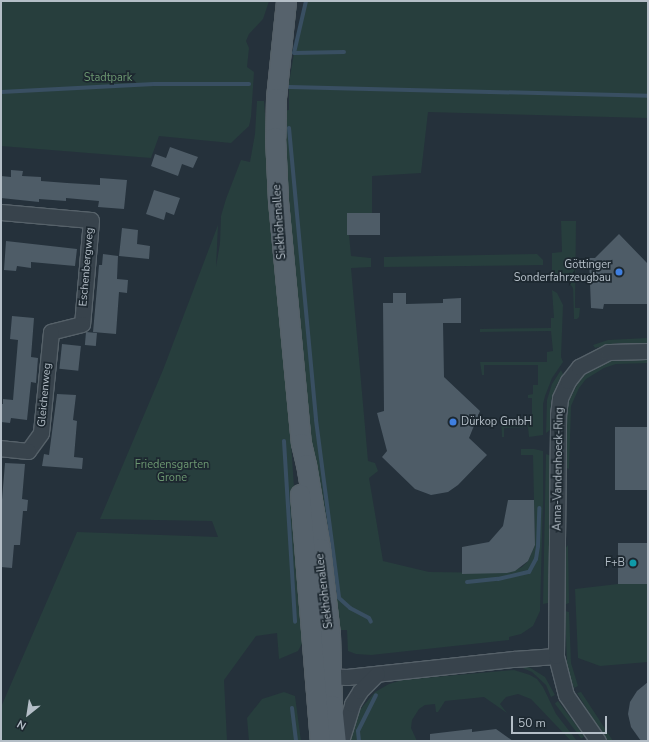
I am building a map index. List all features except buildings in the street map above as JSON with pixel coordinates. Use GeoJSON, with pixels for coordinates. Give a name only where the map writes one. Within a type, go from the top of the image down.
{"type":"FeatureCollection","features":[{"type":"Feature","properties":{"kind":"main road","name":"Siekhöhenallee"},"geometry":{"type":"LineString","coordinates":[[286,1],[278,66],[275,137],[278,209],[301,443],[320,548],[330,634],[323,672],[320,741]]}},
{"type":"Feature","properties":{"kind":"main road","name":"Siekhöhenallee"},"geometry":{"type":"LineString","coordinates":[[323,672],[336,741]]}},
{"type":"Feature","properties":{"kind":"street","name":"Eschenbergweg"},"geometry":{"type":"LineString","coordinates":[[1,212],[91,220],[82,324],[51,332]]}},
{"type":"Feature","properties":{"kind":"street","name":"Gleichenweg"},"geometry":{"type":"LineString","coordinates":[[1,448],[28,451],[41,433],[51,332]]}},
{"type":"Feature","properties":{"kind":"street","name":"Anna-Vandenhoeck-Ring"},"geometry":{"type":"LineString","coordinates":[[598,741],[566,694],[556,652],[558,415],[560,398],[568,381],[579,367],[595,358],[608,352],[648,350]]}},
{"type":"Feature","properties":{"kind":"street"},"geometry":{"type":"LineString","coordinates":[[323,672],[353,667],[556,652]]}},
{"type":"Feature","properties":{"kind":"street"},"geometry":{"type":"LineString","coordinates":[[323,672],[347,677],[514,659],[556,652]]}},
{"type":"Feature","properties":{"kind":"street"},"geometry":{"type":"LineString","coordinates":[[341,741],[352,704],[360,691],[377,674]]}},
{"type":"Feature","properties":{"kind":"green space","name":"Stadtpark"},"geometry":{"type":"Polygon","coordinates":[[[1,1],[269,1],[263,19],[249,34],[246,41],[249,48],[247,67],[254,72],[249,126],[231,143],[159,136],[151,158],[1,146],[1,1]]]}},
{"type":"Feature","properties":{"kind":"green space"},"geometry":{"type":"Polygon","coordinates":[[[307,1],[648,1],[648,118],[428,112],[421,173],[372,176],[372,213],[347,213],[351,256],[371,258],[371,267],[351,268],[368,461],[375,463],[378,471],[369,478],[383,561],[429,572],[507,573],[522,567],[528,561],[535,545],[533,455],[521,455],[521,449],[543,451],[540,611],[533,626],[521,634],[509,637],[509,640],[371,655],[356,654],[348,651],[347,630],[334,630],[313,464],[282,175],[281,111],[289,110],[289,83],[297,35],[307,1]]]}},
{"type":"Feature","properties":{"kind":"green space","name":"Friedensgarten Grone"},"geometry":{"type":"Polygon","coordinates":[[[257,101],[264,101],[290,427],[304,640],[298,651],[279,659],[277,633],[256,636],[224,680],[227,741],[1,741],[1,707],[77,532],[218,537],[212,521],[100,519],[163,370],[218,225],[216,267],[220,243],[221,216],[226,199],[241,160],[250,162],[255,134],[257,101]]]}},
{"type":"Feature","properties":{"kind":"green space"},"geometry":{"type":"Polygon","coordinates":[[[561,221],[576,221],[575,308],[580,308],[579,317],[577,319],[574,319],[573,288],[567,280],[552,274],[552,253],[562,252],[561,221]]]}},
{"type":"Feature","properties":{"kind":"green space"},"geometry":{"type":"Polygon","coordinates":[[[537,254],[543,260],[543,265],[384,267],[384,257],[537,254]]]}},
{"type":"Feature","properties":{"kind":"green space"},"geometry":{"type":"Polygon","coordinates":[[[552,290],[557,293],[563,305],[561,357],[563,362],[552,378],[545,396],[543,404],[543,435],[529,437],[528,427],[504,428],[504,437],[502,437],[501,415],[504,415],[504,425],[528,425],[529,415],[532,415],[532,398],[528,398],[528,395],[533,394],[533,385],[538,385],[538,365],[484,365],[484,375],[482,375],[480,362],[547,362],[547,352],[553,351],[551,331],[480,332],[480,329],[551,328],[551,318],[554,318],[552,290]]]}},
{"type":"Feature","properties":{"kind":"green space"},"geometry":{"type":"Polygon","coordinates":[[[648,338],[648,343],[617,343],[595,348],[593,345],[608,340],[648,338]]]}},
{"type":"Feature","properties":{"kind":"green space"},"geometry":{"type":"Polygon","coordinates":[[[648,358],[648,363],[616,364],[604,368],[586,379],[579,388],[571,406],[569,469],[564,467],[567,405],[580,379],[596,366],[604,362],[648,358]]]}},
{"type":"Feature","properties":{"kind":"green space"},"geometry":{"type":"Polygon","coordinates":[[[561,370],[563,374],[556,386],[551,401],[550,430],[546,433],[547,400],[552,384],[561,370]]]}},
{"type":"Feature","properties":{"kind":"green space"},"geometry":{"type":"Polygon","coordinates":[[[546,454],[551,456],[550,551],[548,603],[543,604],[546,454]]]}},
{"type":"Feature","properties":{"kind":"green space"},"geometry":{"type":"Polygon","coordinates":[[[568,545],[569,603],[564,605],[563,551],[568,545]]]}},
{"type":"Feature","properties":{"kind":"green space"},"geometry":{"type":"Polygon","coordinates":[[[618,584],[648,584],[648,662],[600,666],[578,658],[575,589],[618,584]]]}},
{"type":"Feature","properties":{"kind":"green space"},"geometry":{"type":"Polygon","coordinates":[[[565,611],[569,612],[571,663],[578,686],[574,688],[569,676],[567,663],[565,611]]]}},
{"type":"Feature","properties":{"kind":"green space"},"geometry":{"type":"Polygon","coordinates":[[[518,666],[529,667],[545,677],[555,695],[551,697],[546,685],[532,672],[518,666]]]}},
{"type":"Feature","properties":{"kind":"green space"},"geometry":{"type":"Polygon","coordinates":[[[514,670],[537,679],[543,687],[556,714],[577,741],[571,741],[531,699],[518,694],[506,697],[500,704],[507,713],[484,697],[445,701],[438,712],[436,712],[435,704],[425,705],[419,709],[412,720],[411,728],[417,741],[350,741],[350,724],[355,711],[358,712],[375,692],[389,684],[402,680],[514,670]]]}},
{"type":"Feature","properties":{"kind":"green space"},"geometry":{"type":"Polygon","coordinates":[[[284,692],[295,696],[301,741],[249,741],[247,718],[262,699],[284,692]]]}},
{"type":"Feature","properties":{"kind":"green space"},"geometry":{"type":"Polygon","coordinates":[[[581,692],[613,741],[608,741],[598,727],[577,693],[581,692]]]}},
{"type":"Feature","properties":{"kind":"green space"},"geometry":{"type":"Polygon","coordinates":[[[558,701],[584,736],[581,739],[555,703],[558,701]]]}},
{"type":"Feature","properties":{"kind":"waterway"},"geometry":{"type":"LineString","coordinates":[[306,1],[294,53],[344,52]]}},
{"type":"Feature","properties":{"kind":"waterway"},"geometry":{"type":"LineString","coordinates":[[1,92],[154,84],[249,84]]}},
{"type":"Feature","properties":{"kind":"waterway"},"geometry":{"type":"LineString","coordinates":[[289,87],[648,96]]}},
{"type":"Feature","properties":{"kind":"waterway"},"geometry":{"type":"LineString","coordinates":[[289,128],[316,420],[339,598],[350,608],[369,618],[371,622]]}},
{"type":"Feature","properties":{"kind":"waterway"},"geometry":{"type":"LineString","coordinates":[[284,441],[295,622]]}},
{"type":"Feature","properties":{"kind":"waterway"},"geometry":{"type":"LineString","coordinates":[[467,582],[498,579],[529,572],[536,559],[538,546],[539,508]]}},
{"type":"Feature","properties":{"kind":"waterway"},"geometry":{"type":"LineString","coordinates":[[359,741],[358,731],[376,695]]}},
{"type":"Feature","properties":{"kind":"waterway"},"geometry":{"type":"LineString","coordinates":[[292,708],[296,741]]}},
{"type":"Feature","properties":{"kind":"place","name":"Göttinger Sonderfahrzeugbau"},"geometry":{"type":"Point","coordinates":[619,272]}},
{"type":"Feature","properties":{"kind":"place","name":"Dürkop GmbH"},"geometry":{"type":"Point","coordinates":[453,422]}},
{"type":"Feature","properties":{"kind":"place","name":"F+B"},"geometry":{"type":"Point","coordinates":[633,563]}}]}
